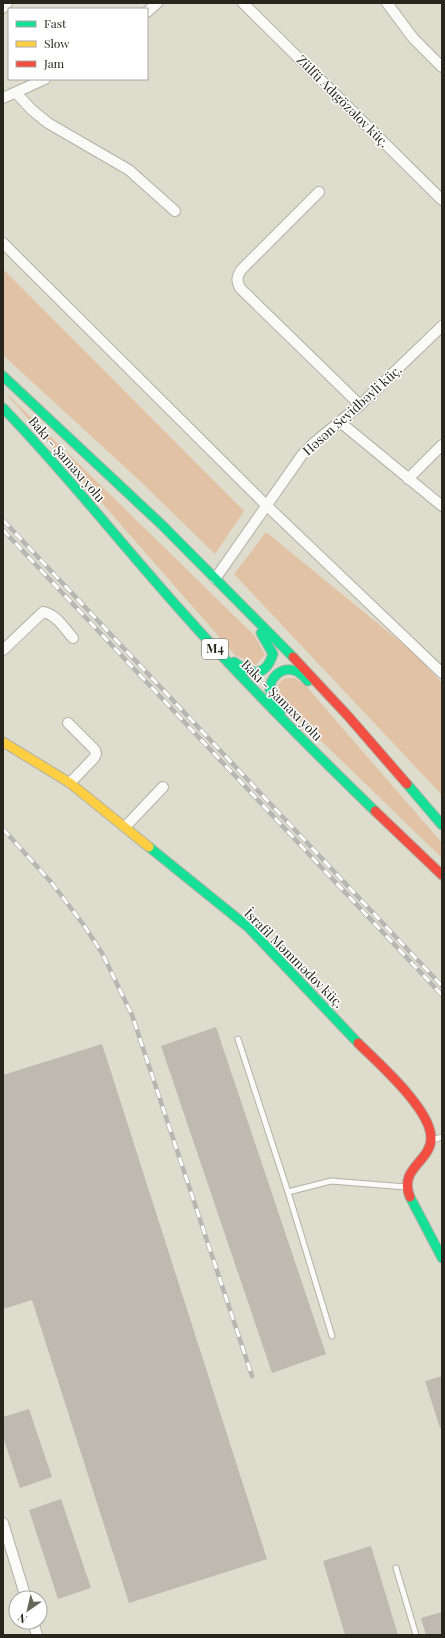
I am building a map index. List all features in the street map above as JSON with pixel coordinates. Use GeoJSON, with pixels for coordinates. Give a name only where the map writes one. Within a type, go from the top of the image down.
{"type":"FeatureCollection","features":[{"type":"Feature","properties":{"kind":"main road","name":"Bakı - Şamaxı yolu"},"geometry":{"type":"LineString","coordinates":[[3,376],[117,482],[306,670],[442,825]]}},
{"type":"Feature","properties":{"kind":"main road","name":"Bakı - Şamaxı yolu"},"geometry":{"type":"LineString","coordinates":[[3,408],[30,436],[196,628],[282,720],[442,875]]}},
{"type":"Feature","properties":{"kind":"main road"},"geometry":{"type":"LineString","coordinates":[[196,628],[245,670],[253,674],[261,672],[268,666],[273,654],[271,648],[230,593]]}},
{"type":"Feature","properties":{"kind":"main road"},"geometry":{"type":"LineString","coordinates":[[322,759],[272,698],[270,685],[271,680],[277,674],[283,670],[291,669],[298,672],[360,730]]}},
{"type":"Feature","properties":{"kind":"main road","name":"İsrafil Məmmədov küç."},"geometry":{"type":"LineString","coordinates":[[3,742],[70,783],[217,902],[261,940],[418,1105],[430,1128],[431,1140]]}},
{"type":"Feature","properties":{"kind":"main road"},"geometry":{"type":"LineString","coordinates":[[431,1140],[428,1150],[414,1167],[409,1177],[407,1187],[411,1198],[442,1258]]}},
{"type":"Feature","properties":{"kind":"street"},"geometry":{"type":"LineString","coordinates":[[3,8],[7,3]]}},
{"type":"Feature","properties":{"kind":"street"},"geometry":{"type":"LineString","coordinates":[[148,11],[157,3]]}},
{"type":"Feature","properties":{"kind":"street","name":"Zülfü Adıgözəlov küç."},"geometry":{"type":"LineString","coordinates":[[243,3],[442,200]]}},
{"type":"Feature","properties":{"kind":"street"},"geometry":{"type":"LineString","coordinates":[[387,3],[413,38],[442,68]]}},
{"type":"Feature","properties":{"kind":"street"},"geometry":{"type":"LineString","coordinates":[[3,98],[43,80]]}},
{"type":"Feature","properties":{"kind":"street"},"geometry":{"type":"LineString","coordinates":[[16,93],[32,110],[48,123],[129,170],[175,211]]}},
{"type":"Feature","properties":{"kind":"street"},"geometry":{"type":"LineString","coordinates":[[319,192],[241,270],[237,276],[237,282],[240,288],[360,406]]}},
{"type":"Feature","properties":{"kind":"street"},"geometry":{"type":"LineString","coordinates":[[3,243],[266,505],[442,673]]}},
{"type":"Feature","properties":{"kind":"street","name":"Həsən Seyidbəyli küç."},"geometry":{"type":"LineString","coordinates":[[215,579],[302,455],[315,442],[360,406],[442,326]]}},
{"type":"Feature","properties":{"kind":"street"},"geometry":{"type":"LineString","coordinates":[[340,422],[442,506]]}},
{"type":"Feature","properties":{"kind":"street"},"geometry":{"type":"LineString","coordinates":[[408,479],[442,444]]}},
{"type":"Feature","properties":{"kind":"street"},"geometry":{"type":"LineString","coordinates":[[3,650],[43,612],[50,613],[54,616],[73,638]]}},
{"type":"Feature","properties":{"kind":"street"},"geometry":{"type":"LineString","coordinates":[[68,723],[95,750],[96,754],[70,783]]}},
{"type":"Feature","properties":{"kind":"street"},"geometry":{"type":"LineString","coordinates":[[125,827],[163,787]]}},
{"type":"Feature","properties":{"kind":"street"},"geometry":{"type":"LineString","coordinates":[[434,816],[442,808]]}},
{"type":"Feature","properties":{"kind":"street"},"geometry":{"type":"LineString","coordinates":[[3,1523],[24,1590]]}},
{"type":"Feature","properties":{"kind":"lane"},"geometry":{"type":"LineString","coordinates":[[238,1039],[288,1192],[332,1336]]}},
{"type":"Feature","properties":{"kind":"lane"},"geometry":{"type":"LineString","coordinates":[[431,1140],[442,1137]]}},
{"type":"Feature","properties":{"kind":"lane"},"geometry":{"type":"LineString","coordinates":[[288,1192],[331,1181],[407,1187]]}},
{"type":"Feature","properties":{"kind":"lane"},"geometry":{"type":"LineString","coordinates":[[396,1568],[416,1635]]}},
{"type":"Feature","properties":{"kind":"shaded area"},"geometry":{"type":"Polygon","coordinates":[[[3,269],[244,511],[215,554],[140,481],[3,355],[3,269]]]}},
{"type":"Feature","properties":{"kind":"shaded area"},"geometry":{"type":"Polygon","coordinates":[[[3,390],[255,636],[265,655],[256,665],[235,655],[3,390]]]}},
{"type":"Feature","properties":{"kind":"shaded area"},"geometry":{"type":"Polygon","coordinates":[[[266,532],[414,653],[442,683],[441,794],[234,574],[266,532]]]}},
{"type":"Feature","properties":{"kind":"shaded area"},"geometry":{"type":"Polygon","coordinates":[[[285,678],[295,678],[306,686],[442,843],[442,858],[282,703],[277,693],[279,683],[285,678]]]}},
{"type":"Feature","properties":{"kind":"building"},"geometry":{"type":"Polygon","coordinates":[[[216,1027],[326,1354],[272,1373],[161,1046],[216,1027]]]}},
{"type":"Feature","properties":{"kind":"building"},"geometry":{"type":"Polygon","coordinates":[[[102,1044],[267,1559],[129,1603],[32,1300],[3,1309],[3,1075],[102,1044]]]}},
{"type":"Feature","properties":{"kind":"building"},"geometry":{"type":"Polygon","coordinates":[[[442,1376],[442,1428],[440,1428],[425,1381],[442,1376]]]}},
{"type":"Feature","properties":{"kind":"building"},"geometry":{"type":"Polygon","coordinates":[[[29,1409],[52,1477],[20,1488],[3,1437],[3,1417],[29,1409]]]}},
{"type":"Feature","properties":{"kind":"building"},"geometry":{"type":"Polygon","coordinates":[[[61,1499],[91,1588],[58,1599],[29,1510],[61,1499]]]}},
{"type":"Feature","properties":{"kind":"building"},"geometry":{"type":"Polygon","coordinates":[[[371,1546],[398,1635],[345,1635],[323,1561],[371,1546]]]}},
{"type":"Feature","properties":{"kind":"building"},"geometry":{"type":"Polygon","coordinates":[[[442,1612],[442,1635],[426,1635],[421,1618],[442,1612]]]}},
{"type":"Feature","properties":{"kind":"railway"},"geometry":{"type":"LineString","coordinates":[[3,520],[442,986]]}},
{"type":"Feature","properties":{"kind":"railway"},"geometry":{"type":"LineString","coordinates":[[3,530],[442,995]]}},
{"type":"Feature","properties":{"kind":"railway"},"geometry":{"type":"LineString","coordinates":[[3,829],[51,882],[83,924],[102,953],[132,1015],[252,1376]]}},
{"type":"Feature","properties":{"kind":"traffic: fast"},"geometry":{"type":"LineString","coordinates":[[3,376],[162,525],[293,657]]}},
{"type":"Feature","properties":{"kind":"traffic: fast"},"geometry":{"type":"LineString","coordinates":[[3,408],[72,483],[160,587],[229,664],[375,811]]}},
{"type":"Feature","properties":{"kind":"traffic: fast"},"geometry":{"type":"LineString","coordinates":[[234,662],[252,672],[262,671],[266,667],[273,654],[261,633]]}},
{"type":"Feature","properties":{"kind":"traffic: fast"},"geometry":{"type":"LineString","coordinates":[[281,711],[273,699],[270,689],[276,675],[285,670],[296,671],[308,681]]}},
{"type":"Feature","properties":{"kind":"traffic: fast"},"geometry":{"type":"LineString","coordinates":[[407,784],[442,825]]}},
{"type":"Feature","properties":{"kind":"traffic: fast"},"geometry":{"type":"LineString","coordinates":[[149,847],[248,927],[358,1043]]}},
{"type":"Feature","properties":{"kind":"traffic: fast"},"geometry":{"type":"LineString","coordinates":[[410,1197],[442,1258]]}},
{"type":"Feature","properties":{"kind":"traffic: slow"},"geometry":{"type":"LineString","coordinates":[[3,742],[70,783],[149,847]]}},
{"type":"Feature","properties":{"kind":"traffic: jam"},"geometry":{"type":"LineString","coordinates":[[293,657],[348,716],[407,784]]}},
{"type":"Feature","properties":{"kind":"traffic: jam"},"geometry":{"type":"LineString","coordinates":[[375,811],[442,875]]}},
{"type":"Feature","properties":{"kind":"traffic: jam"},"geometry":{"type":"LineString","coordinates":[[358,1043],[402,1087],[413,1100],[429,1126],[431,1138],[430,1146],[411,1172],[408,1179],[407,1187],[410,1197]]}}]}
